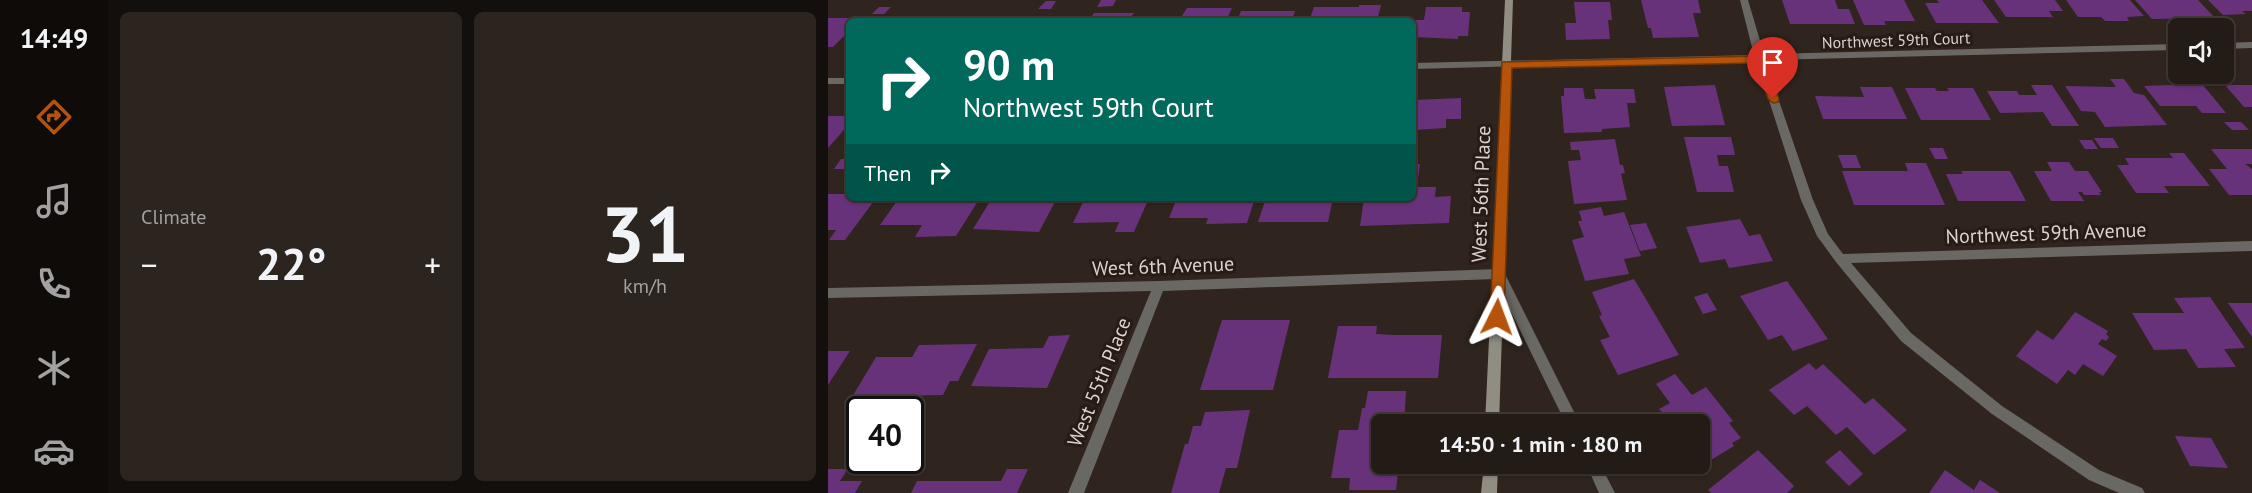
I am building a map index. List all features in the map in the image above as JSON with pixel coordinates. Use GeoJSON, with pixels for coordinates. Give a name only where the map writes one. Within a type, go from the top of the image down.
{"type":"FeatureCollection","features":[{"type":"Feature","properties":{"kind":"street","name":"West 56th Place"},"geometry":{"type":"LineString","coordinates":[[1492,414],[1509,0]]}},
{"type":"Feature","properties":{"kind":"street"},"geometry":{"type":"LineString","coordinates":[[1744,0],[1760,59],[1807,200],[1823,236],[1840,259],[1906,337],[1997,410],[2094,475],[2137,493]]}},
{"type":"Feature","properties":{"kind":"street"},"geometry":{"type":"LineString","coordinates":[[2234,46],[2252,45]]}},
{"type":"Feature","properties":{"kind":"street","name":"Northwest 59th Court"},"geometry":{"type":"LineString","coordinates":[[1416,66],[2168,47]]}},
{"type":"Feature","properties":{"kind":"street"},"geometry":{"type":"LineString","coordinates":[[828,81],[846,81]]}},
{"type":"Feature","properties":{"kind":"street","name":"Northwest 59th Avenue"},"geometry":{"type":"LineString","coordinates":[[1840,259],[2252,246]]}},
{"type":"Feature","properties":{"kind":"street"},"geometry":{"type":"LineString","coordinates":[[1499,274],[1568,414]]}},
{"type":"Feature","properties":{"kind":"street","name":"West 6th Avenue"},"geometry":{"type":"LineString","coordinates":[[828,293],[1159,286],[1499,274]]}},
{"type":"Feature","properties":{"kind":"street","name":"West 55th Place"},"geometry":{"type":"LineString","coordinates":[[1076,493],[1159,286]]}},
{"type":"Feature","properties":{"kind":"street"},"geometry":{"type":"LineString","coordinates":[[1489,493],[1490,474]]}},
{"type":"Feature","properties":{"kind":"street"},"geometry":{"type":"LineString","coordinates":[[1598,474],[1607,493]]}},
{"type":"Feature","properties":{"kind":"building"},"geometry":{"type":"Polygon","coordinates":[[[1101,0],[1116,0],[1113,6],[1097,7],[1101,0]]]}},
{"type":"Feature","properties":{"kind":"building"},"geometry":{"type":"Polygon","coordinates":[[[1641,0],[1698,0],[1701,13],[1693,13],[1699,37],[1653,38],[1641,0]]]}},
{"type":"Feature","properties":{"kind":"building"},"geometry":{"type":"Polygon","coordinates":[[[1782,0],[1835,0],[1838,9],[1849,9],[1855,24],[1790,24],[1782,0]]]}},
{"type":"Feature","properties":{"kind":"building"},"geometry":{"type":"Polygon","coordinates":[[[1853,0],[1904,0],[1915,21],[1884,21],[1886,25],[1864,25],[1853,0]]]}},
{"type":"Feature","properties":{"kind":"building"},"geometry":{"type":"Polygon","coordinates":[[[1937,0],[1982,0],[1999,23],[1936,23],[1925,3],[1939,3],[1937,0]]]}},
{"type":"Feature","properties":{"kind":"building"},"geometry":{"type":"Polygon","coordinates":[[[1994,0],[2055,0],[2063,11],[2049,11],[2053,17],[2006,17],[1994,0]]]}},
{"type":"Feature","properties":{"kind":"building"},"geometry":{"type":"Polygon","coordinates":[[[2066,0],[2130,0],[2144,16],[2127,17],[2129,21],[2105,21],[2101,17],[2078,17],[2066,0]]]}},
{"type":"Feature","properties":{"kind":"building"},"geometry":{"type":"Polygon","coordinates":[[[2135,0],[2198,0],[2215,18],[2168,18],[2152,19],[2135,0]]]}},
{"type":"Feature","properties":{"kind":"building"},"geometry":{"type":"Polygon","coordinates":[[[2208,0],[2252,0],[2252,11],[2242,11],[2246,14],[2223,15],[2208,0]]]}},
{"type":"Feature","properties":{"kind":"building"},"geometry":{"type":"Polygon","coordinates":[[[1046,1],[1056,1],[1051,9],[1038,9],[1046,1]]]}},
{"type":"Feature","properties":{"kind":"building"},"geometry":{"type":"Polygon","coordinates":[[[1574,2],[1610,2],[1612,20],[1608,20],[1610,39],[1566,40],[1565,23],[1576,23],[1574,2]]]}},
{"type":"Feature","properties":{"kind":"building"},"geometry":{"type":"Polygon","coordinates":[[[1359,5],[1381,5],[1378,18],[1310,18],[1314,7],[1359,7],[1359,5]]]}},
{"type":"Feature","properties":{"kind":"building"},"geometry":{"type":"Polygon","coordinates":[[[879,7],[891,7],[884,14],[872,14],[879,7]]]}},
{"type":"Feature","properties":{"kind":"building"},"geometry":{"type":"Polygon","coordinates":[[[1426,7],[1462,7],[1462,12],[1470,12],[1468,36],[1458,36],[1458,39],[1416,37],[1416,20],[1424,20],[1426,7]]]}},
{"type":"Feature","properties":{"kind":"building"},"geometry":{"type":"Polygon","coordinates":[[[1187,8],[1232,8],[1227,18],[1159,18],[1160,16],[1182,16],[1187,8]]]}},
{"type":"Feature","properties":{"kind":"building"},"geometry":{"type":"Polygon","coordinates":[[[1241,11],[1295,11],[1293,18],[1238,18],[1241,11]]]}},
{"type":"Feature","properties":{"kind":"building"},"geometry":{"type":"Polygon","coordinates":[[[1094,13],[1134,13],[1131,17],[1140,17],[1140,18],[1091,18],[1094,13]]]}},
{"type":"Feature","properties":{"kind":"building"},"geometry":{"type":"Polygon","coordinates":[[[972,17],[995,17],[994,18],[972,17]]]}},
{"type":"Feature","properties":{"kind":"building"},"geometry":{"type":"Polygon","coordinates":[[[828,18],[846,18],[846,34],[833,47],[828,47],[828,18]]]}},
{"type":"Feature","properties":{"kind":"building"},"geometry":{"type":"Polygon","coordinates":[[[2110,79],[2124,79],[2134,93],[2144,95],[2167,125],[2105,127],[2095,112],[2081,111],[2065,86],[2116,87],[2110,79]]]}},
{"type":"Feature","properties":{"kind":"building"},"geometry":{"type":"Polygon","coordinates":[[[1715,85],[1725,125],[1672,126],[1664,87],[1715,85]]]}},
{"type":"Feature","properties":{"kind":"building"},"geometry":{"type":"Polygon","coordinates":[[[2031,85],[2052,85],[2079,126],[2052,126],[2043,112],[2000,113],[1987,91],[2017,91],[2019,95],[2037,95],[2031,85]]]}},
{"type":"Feature","properties":{"kind":"building"},"geometry":{"type":"Polygon","coordinates":[[[2203,85],[2226,113],[2202,113],[2196,106],[2160,106],[2144,86],[2203,85]]]}},
{"type":"Feature","properties":{"kind":"building"},"geometry":{"type":"Polygon","coordinates":[[[2225,85],[2252,85],[2252,107],[2244,107],[2225,85]]]}},
{"type":"Feature","properties":{"kind":"building"},"geometry":{"type":"Polygon","coordinates":[[[1860,87],[1892,87],[1907,119],[1823,119],[1815,96],[1864,97],[1860,87]]]}},
{"type":"Feature","properties":{"kind":"building"},"geometry":{"type":"Polygon","coordinates":[[[1564,88],[1583,88],[1585,99],[1596,99],[1594,89],[1634,89],[1636,103],[1627,103],[1630,127],[1602,129],[1602,132],[1564,133],[1561,96],[1564,96],[1564,88]]]}},
{"type":"Feature","properties":{"kind":"building"},"geometry":{"type":"Polygon","coordinates":[[[1905,88],[1935,88],[1937,91],[1949,91],[1947,88],[1973,88],[1991,120],[1921,120],[1905,88]]]}},
{"type":"Feature","properties":{"kind":"building"},"geometry":{"type":"Polygon","coordinates":[[[1461,98],[1461,119],[1446,119],[1446,128],[1416,130],[1416,100],[1461,98]]]}},
{"type":"Feature","properties":{"kind":"building"},"geometry":{"type":"Polygon","coordinates":[[[828,116],[846,116],[846,127],[828,148],[828,116]]]}},
{"type":"Feature","properties":{"kind":"building"},"geometry":{"type":"Polygon","coordinates":[[[2224,122],[2241,122],[2249,130],[2232,130],[2224,122]]]}},
{"type":"Feature","properties":{"kind":"building"},"geometry":{"type":"Polygon","coordinates":[[[1684,137],[1731,137],[1735,155],[1717,155],[1719,166],[1728,166],[1734,192],[1697,192],[1684,137]]]}},
{"type":"Feature","properties":{"kind":"building"},"geometry":{"type":"Polygon","coordinates":[[[2094,138],[2113,138],[2119,148],[2101,148],[2094,138]]]}},
{"type":"Feature","properties":{"kind":"building"},"geometry":{"type":"Polygon","coordinates":[[[1615,139],[1620,165],[1623,165],[1625,173],[1621,174],[1627,200],[1574,204],[1568,161],[1581,160],[1579,150],[1571,150],[1570,142],[1615,139]]]}},
{"type":"Feature","properties":{"kind":"building"},"geometry":{"type":"Polygon","coordinates":[[[2079,140],[2092,140],[2098,149],[2085,149],[2079,140]]]}},
{"type":"Feature","properties":{"kind":"building"},"geometry":{"type":"Polygon","coordinates":[[[1929,148],[1943,148],[1948,159],[1935,159],[1929,148]]]}},
{"type":"Feature","properties":{"kind":"building"},"geometry":{"type":"Polygon","coordinates":[[[2211,149],[2252,149],[2252,164],[2245,164],[2252,169],[2252,195],[2229,195],[2209,169],[2227,169],[2211,149]]]}},
{"type":"Feature","properties":{"kind":"building"},"geometry":{"type":"Polygon","coordinates":[[[2169,153],[2184,153],[2210,186],[2164,186],[2169,193],[2136,193],[2117,165],[2129,165],[2125,158],[2173,158],[2169,153]]]}},
{"type":"Feature","properties":{"kind":"building"},"geometry":{"type":"Polygon","coordinates":[[[1838,155],[1856,155],[1861,168],[1843,168],[1838,155]]]}},
{"type":"Feature","properties":{"kind":"building"},"geometry":{"type":"Polygon","coordinates":[[[841,159],[846,159],[846,169],[834,169],[841,159]]]}},
{"type":"Feature","properties":{"kind":"building"},"geometry":{"type":"Polygon","coordinates":[[[2047,162],[2069,162],[2075,171],[2088,171],[2102,192],[2099,192],[2101,195],[2084,195],[2078,192],[2084,201],[2051,201],[2034,171],[2052,171],[2047,162]]]}},
{"type":"Feature","properties":{"kind":"building"},"geometry":{"type":"Polygon","coordinates":[[[1905,163],[1926,163],[1945,205],[1854,205],[1842,171],[1908,171],[1905,163]]]}},
{"type":"Feature","properties":{"kind":"building"},"geometry":{"type":"Polygon","coordinates":[[[1416,164],[1420,164],[1418,178],[1416,178],[1416,164]]]}},
{"type":"Feature","properties":{"kind":"building"},"geometry":{"type":"Polygon","coordinates":[[[1961,171],[2010,171],[2026,201],[1958,201],[1946,174],[1963,174],[1961,171]]]}},
{"type":"Feature","properties":{"kind":"building"},"geometry":{"type":"Polygon","coordinates":[[[1416,187],[1436,187],[1435,197],[1451,196],[1449,223],[1360,226],[1364,201],[1416,201],[1416,187]]]}},
{"type":"Feature","properties":{"kind":"building"},"geometry":{"type":"Polygon","coordinates":[[[828,194],[846,194],[846,201],[874,201],[845,240],[829,240],[836,230],[828,230],[828,194]]]}},
{"type":"Feature","properties":{"kind":"building"},"geometry":{"type":"Polygon","coordinates":[[[897,201],[978,201],[956,236],[915,237],[922,225],[880,225],[897,201]]]}},
{"type":"Feature","properties":{"kind":"building"},"geometry":{"type":"Polygon","coordinates":[[[990,201],[1055,201],[1039,232],[973,229],[990,201]]]}},
{"type":"Feature","properties":{"kind":"building"},"geometry":{"type":"Polygon","coordinates":[[[1084,201],[1148,201],[1134,232],[1115,232],[1119,222],[1073,223],[1084,201]]]}},
{"type":"Feature","properties":{"kind":"building"},"geometry":{"type":"Polygon","coordinates":[[[1176,201],[1254,201],[1247,223],[1206,224],[1208,218],[1169,218],[1176,201]]]}},
{"type":"Feature","properties":{"kind":"building"},"geometry":{"type":"Polygon","coordinates":[[[1265,201],[1332,201],[1328,222],[1258,222],[1265,201]]]}},
{"type":"Feature","properties":{"kind":"building"},"geometry":{"type":"Polygon","coordinates":[[[1601,207],[1604,216],[1624,212],[1641,256],[1624,259],[1629,274],[1585,281],[1572,240],[1584,237],[1578,221],[1582,221],[1579,211],[1601,207]]]}},
{"type":"Feature","properties":{"kind":"building"},"geometry":{"type":"Polygon","coordinates":[[[1740,219],[1749,236],[1760,234],[1773,261],[1729,268],[1725,259],[1700,263],[1686,227],[1740,219]]]}},
{"type":"Feature","properties":{"kind":"building"},"geometry":{"type":"Polygon","coordinates":[[[1646,223],[1657,248],[1640,251],[1630,225],[1646,223]]]}},
{"type":"Feature","properties":{"kind":"building"},"geometry":{"type":"Polygon","coordinates":[[[1634,279],[1679,355],[1618,375],[1600,340],[1610,337],[1599,316],[1602,315],[1592,292],[1634,279]]]}},
{"type":"Feature","properties":{"kind":"building"},"geometry":{"type":"Polygon","coordinates":[[[1787,281],[1828,339],[1793,351],[1782,335],[1768,340],[1740,296],[1787,281]]]}},
{"type":"Feature","properties":{"kind":"building"},"geometry":{"type":"Polygon","coordinates":[[[1707,293],[1717,310],[1703,314],[1694,297],[1707,293]]]}},
{"type":"Feature","properties":{"kind":"building"},"geometry":{"type":"Polygon","coordinates":[[[2210,297],[2245,348],[2224,349],[2236,367],[2198,368],[2186,349],[2154,350],[2132,313],[2184,313],[2174,298],[2210,297]]]}},
{"type":"Feature","properties":{"kind":"building"},"geometry":{"type":"Polygon","coordinates":[[[2228,303],[2252,303],[2252,337],[2228,303]]]}},
{"type":"Feature","properties":{"kind":"building"},"geometry":{"type":"Polygon","coordinates":[[[2075,312],[2108,331],[2106,334],[2109,337],[2106,341],[2102,339],[2098,344],[2117,356],[2103,376],[2083,364],[2075,375],[2068,370],[2057,384],[2016,356],[2037,330],[2053,340],[2075,312]]]}},
{"type":"Feature","properties":{"kind":"building"},"geometry":{"type":"Polygon","coordinates":[[[1222,320],[1290,320],[1273,390],[1200,390],[1222,320]]]}},
{"type":"Feature","properties":{"kind":"building"},"geometry":{"type":"Polygon","coordinates":[[[1338,326],[1377,326],[1376,334],[1442,335],[1438,378],[1328,378],[1338,326]]]}},
{"type":"Feature","properties":{"kind":"building"},"geometry":{"type":"Polygon","coordinates":[[[1070,335],[1047,388],[971,386],[989,349],[1043,348],[1049,336],[1070,335]]]}},
{"type":"Feature","properties":{"kind":"building"},"geometry":{"type":"Polygon","coordinates":[[[977,344],[958,381],[950,381],[943,395],[853,396],[876,357],[912,357],[919,345],[977,344]]]}},
{"type":"Feature","properties":{"kind":"building"},"geometry":{"type":"Polygon","coordinates":[[[828,351],[850,351],[828,385],[828,351]]]}},
{"type":"Feature","properties":{"kind":"building"},"geometry":{"type":"Polygon","coordinates":[[[1809,363],[1816,370],[1823,364],[1865,404],[1873,398],[1907,430],[1874,455],[1847,427],[1836,435],[1807,406],[1794,415],[1769,390],[1809,363]]]}},
{"type":"Feature","properties":{"kind":"building"},"geometry":{"type":"Polygon","coordinates":[[[1675,374],[1692,395],[1706,387],[1733,421],[1729,423],[1741,438],[1732,443],[1734,446],[1710,461],[1710,414],[1661,414],[1663,413],[1659,409],[1670,403],[1656,384],[1675,374]]]}},
{"type":"Feature","properties":{"kind":"building"},"geometry":{"type":"Polygon","coordinates":[[[1368,391],[1406,391],[1405,414],[1371,414],[1371,474],[1398,474],[1396,490],[1349,490],[1350,478],[1331,478],[1339,430],[1358,430],[1362,408],[1365,408],[1368,391]]]}},
{"type":"Feature","properties":{"kind":"building"},"geometry":{"type":"Polygon","coordinates":[[[1250,410],[1237,468],[1226,468],[1219,493],[1171,493],[1185,444],[1188,444],[1193,426],[1201,426],[1205,412],[1250,410]]]}},
{"type":"Feature","properties":{"kind":"building"},"geometry":{"type":"Polygon","coordinates":[[[2175,436],[2211,438],[2228,468],[2190,466],[2175,436]]]}},
{"type":"Feature","properties":{"kind":"building"},"geometry":{"type":"Polygon","coordinates":[[[1758,450],[1794,486],[1787,493],[1711,493],[1708,490],[1758,450]]]}},
{"type":"Feature","properties":{"kind":"building"},"geometry":{"type":"Polygon","coordinates":[[[1840,450],[1863,474],[1849,486],[1825,462],[1840,450]]]}},
{"type":"Feature","properties":{"kind":"building"},"geometry":{"type":"Polygon","coordinates":[[[828,469],[846,469],[840,481],[862,481],[855,493],[828,493],[828,469]]]}},
{"type":"Feature","properties":{"kind":"building"},"geometry":{"type":"Polygon","coordinates":[[[1007,469],[1028,469],[1017,493],[911,493],[917,481],[1001,481],[1007,469]]]}},
{"type":"Feature","properties":{"kind":"building"},"geometry":{"type":"Polygon","coordinates":[[[1945,470],[1974,490],[1980,480],[2000,493],[1929,493],[1945,470]]]}},
{"type":"Feature","properties":{"kind":"route"},"geometry":{"type":"LineString","coordinates":[[1497,317],[1506,64],[1760,59],[1773,99]]}}]}
